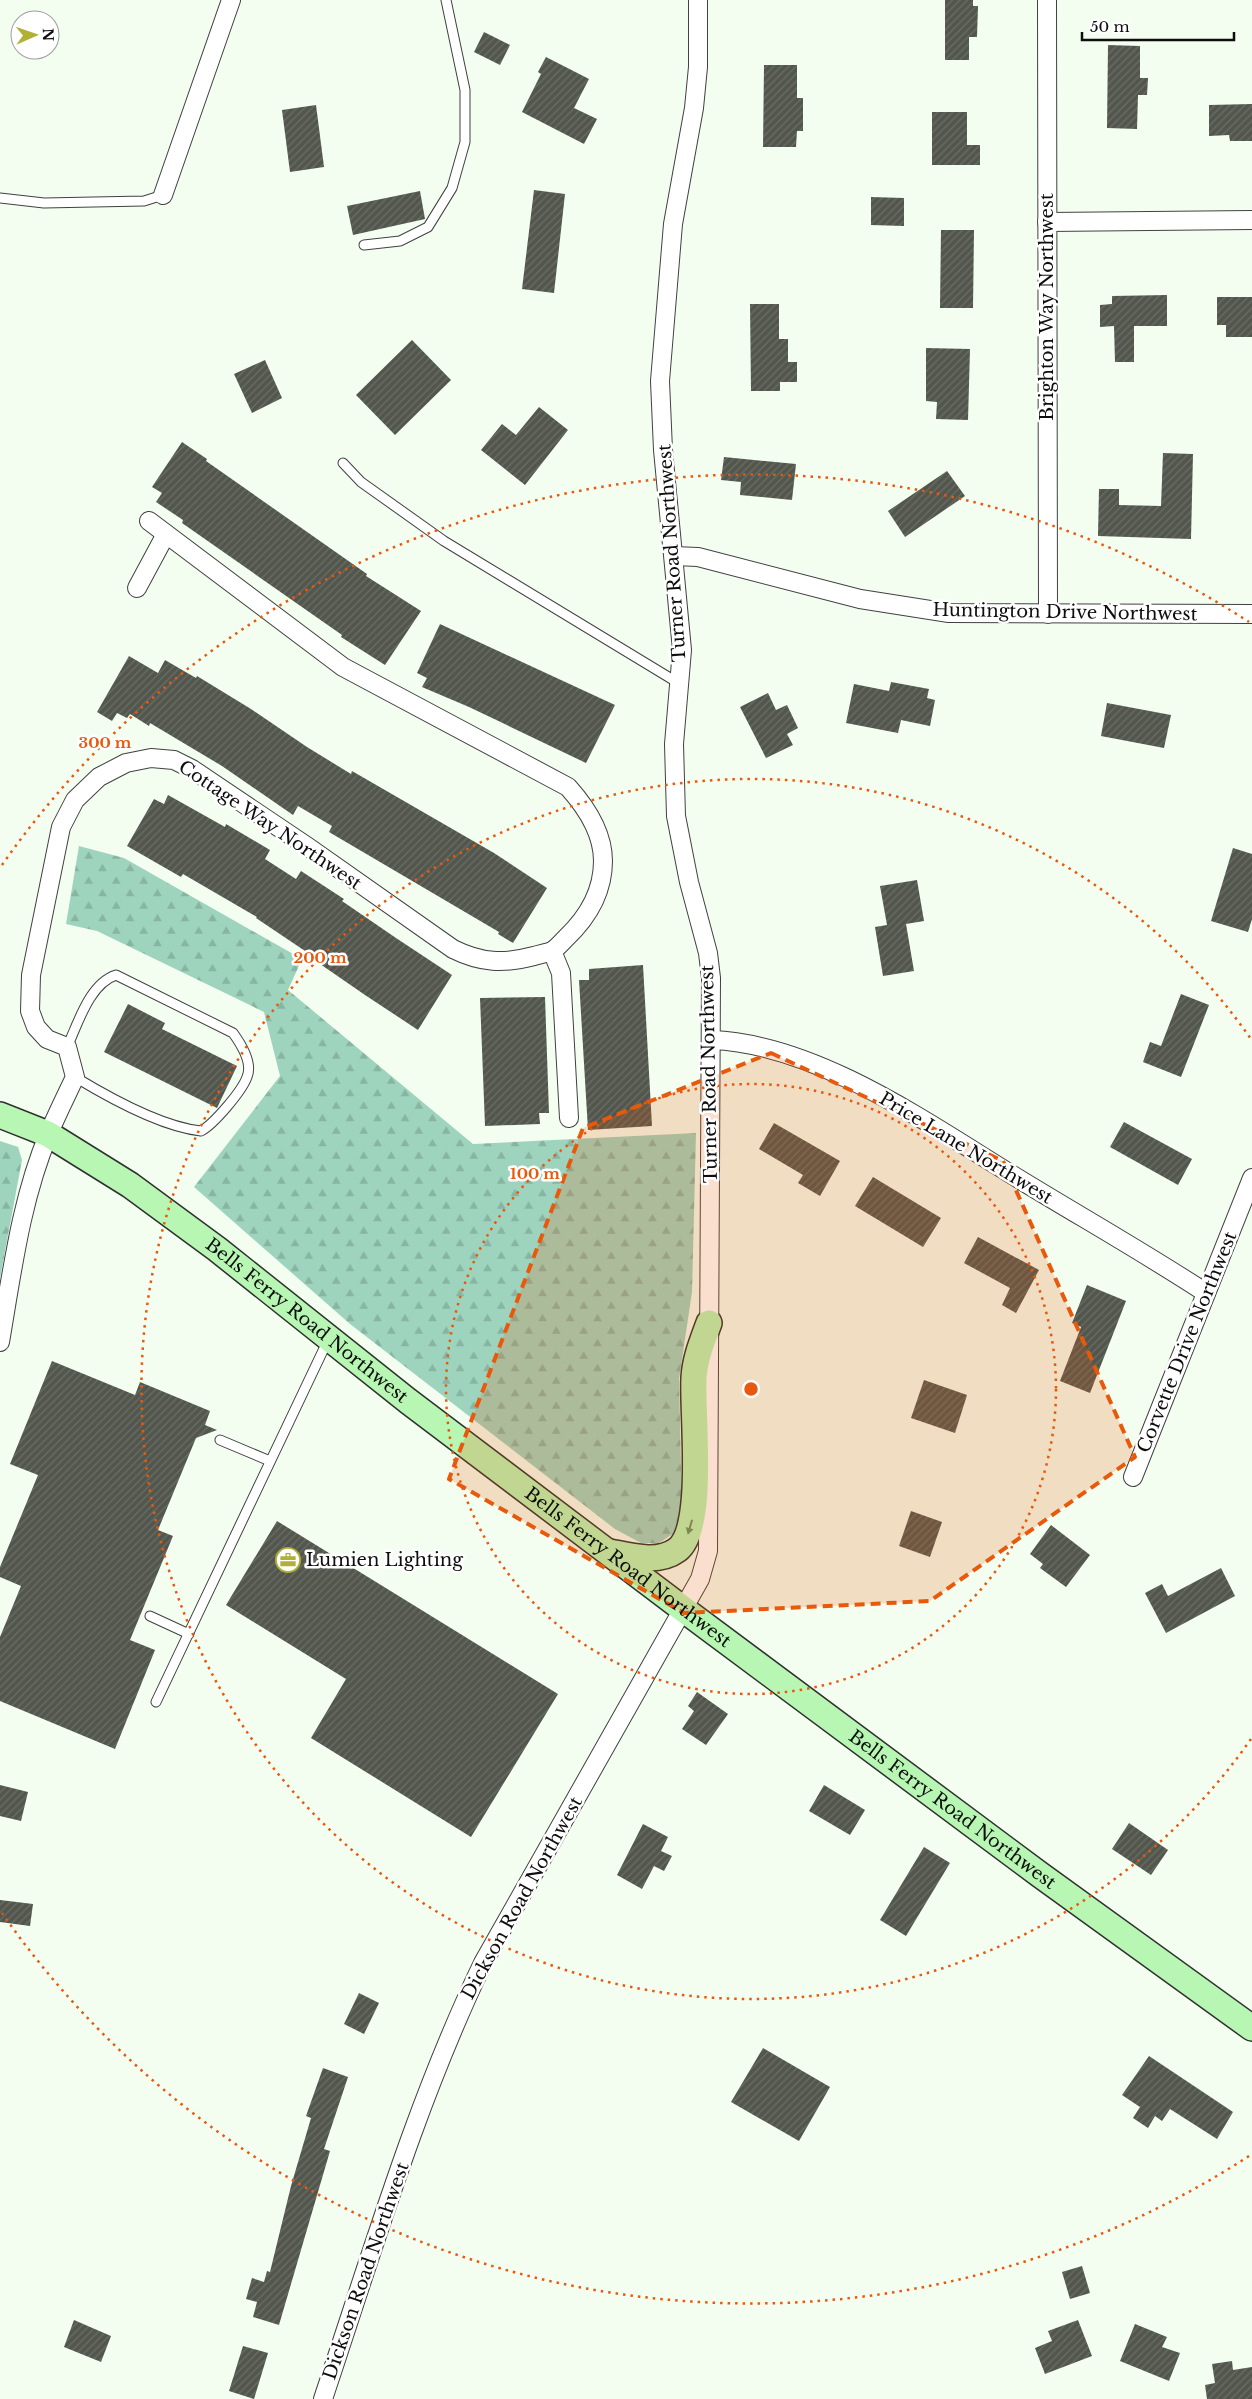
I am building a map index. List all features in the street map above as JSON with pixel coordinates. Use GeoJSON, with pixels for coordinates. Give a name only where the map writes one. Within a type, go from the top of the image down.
{"type":"FeatureCollection","features":[{"type":"Feature","properties":{"kind":"main road","name":"Bells Ferry Road Northwest"},"geometry":{"type":"LineString","coordinates":[[0,1114],[48,1134],[130,1185],[217,1249],[408,1401],[607,1552],[1031,1868],[1252,2028]]}},
{"type":"Feature","properties":{"kind":"main road"},"geometry":{"type":"LineString","coordinates":[[607,1552],[644,1558],[654,1557],[677,1550],[686,1541],[692,1523],[695,1491],[694,1378],[697,1355],[709,1324]]}},
{"type":"Feature","properties":{"kind":"street"},"geometry":{"type":"LineString","coordinates":[[163,195],[231,0]]}},
{"type":"Feature","properties":{"kind":"street","name":"Turner Road Northwest"},"geometry":{"type":"LineString","coordinates":[[683,1609],[700,1579],[708,1551],[711,978],[708,953],[686,872],[676,816],[674,744],[682,650],[663,450],[660,381],[672,224],[698,68],[698,0]]}},
{"type":"Feature","properties":{"kind":"street","name":"Brighton Way Northwest"},"geometry":{"type":"LineString","coordinates":[[1047,0],[1048,614]]}},
{"type":"Feature","properties":{"kind":"street"},"geometry":{"type":"LineString","coordinates":[[1047,222],[1252,220]]}},
{"type":"Feature","properties":{"kind":"street"},"geometry":{"type":"LineString","coordinates":[[149,521],[343,667],[551,777],[568,787],[584,804],[598,834],[603,861],[599,888],[591,911],[552,951],[561,973],[569,1118]]}},
{"type":"Feature","properties":{"kind":"street"},"geometry":{"type":"LineString","coordinates":[[137,588],[166,534]]}},
{"type":"Feature","properties":{"kind":"street","name":"Huntington Drive Northwest"},"geometry":{"type":"LineString","coordinates":[[674,556],[698,557],[860,599],[949,613],[1252,614]]}},
{"type":"Feature","properties":{"kind":"street","name":"Cottage Way Northwest"},"geometry":{"type":"LineString","coordinates":[[67,1047],[47,1039],[36,1027],[30,1011],[30,975],[61,827],[74,800],[99,778],[126,763],[151,758],[174,760],[192,769],[308,847],[453,949],[467,956],[488,960],[512,961],[552,951]]}},
{"type":"Feature","properties":{"kind":"street","name":"Price Lane Northwest"},"geometry":{"type":"LineString","coordinates":[[712,1040],[731,1040],[770,1048],[810,1061],[898,1106],[1206,1293]]}},
{"type":"Feature","properties":{"kind":"street"},"geometry":{"type":"LineString","coordinates":[[0,1342],[14,1256],[27,1202],[48,1134],[75,1077],[67,1047]]}},
{"type":"Feature","properties":{"kind":"street","name":"Corvette Drive Northwest"},"geometry":{"type":"LineString","coordinates":[[1133,1478],[1252,1178]]}},
{"type":"Feature","properties":{"kind":"street","name":"Dickson Road Northwest"},"geometry":{"type":"LineString","coordinates":[[322,2399],[390,2198],[437,2068],[463,2004],[491,1949],[683,1609]]}},
{"type":"Feature","properties":{"kind":"lane"},"geometry":{"type":"LineString","coordinates":[[364,244],[400,241],[428,227],[452,188],[465,142],[465,90],[446,0]]}},
{"type":"Feature","properties":{"kind":"lane"},"geometry":{"type":"LineString","coordinates":[[0,198],[44,203],[144,201],[163,195]]}},
{"type":"Feature","properties":{"kind":"lane"},"geometry":{"type":"LineString","coordinates":[[343,463],[361,482],[444,541],[680,684]]}},
{"type":"Feature","properties":{"kind":"lane"},"geometry":{"type":"LineString","coordinates":[[67,1047],[90,998],[100,986],[116,975],[233,1034],[242,1047],[248,1062],[247,1078],[213,1124],[201,1131],[177,1126],[100,1092],[75,1077]]}},
{"type":"Feature","properties":{"kind":"lane"},"geometry":{"type":"LineString","coordinates":[[156,1702],[329,1337]]}},
{"type":"Feature","properties":{"kind":"lane"},"geometry":{"type":"LineString","coordinates":[[220,1440],[270,1461]]}},
{"type":"Feature","properties":{"kind":"lane"},"geometry":{"type":"LineString","coordinates":[[150,1616],[189,1634]]}},
{"type":"Feature","properties":{"kind":"highlighted area"},"geometry":{"type":"Polygon","coordinates":[[[771,1053],[1003,1161],[1135,1457],[930,1601],[684,1613],[449,1479],[583,1128],[771,1053]]]}},
{"type":"Feature","properties":{"kind":"green space"},"geometry":{"type":"Polygon","coordinates":[[[79,846],[124,858],[302,959],[288,990],[473,1144],[696,1133],[692,1292],[679,1379],[682,1510],[674,1533],[659,1543],[641,1543],[615,1529],[350,1324],[194,1187],[280,1076],[264,1012],[97,931],[66,924],[79,846]]]}},
{"type":"Feature","properties":{"kind":"green space"},"geometry":{"type":"Polygon","coordinates":[[[0,1141],[18,1147],[22,1160],[0,1278],[0,1141]]]}},
{"type":"Feature","properties":{"kind":"building"},"geometry":{"type":"Polygon","coordinates":[[[945,0],[973,0],[973,6],[978,6],[977,37],[969,37],[969,60],[945,60],[945,0]]]}},
{"type":"Feature","properties":{"kind":"building"},"geometry":{"type":"Polygon","coordinates":[[[484,32],[510,45],[500,65],[474,52],[484,32]]]}},
{"type":"Feature","properties":{"kind":"building"},"geometry":{"type":"Polygon","coordinates":[[[1108,45],[1140,46],[1140,78],[1148,78],[1147,95],[1138,95],[1137,129],[1107,128],[1108,45]]]}},
{"type":"Feature","properties":{"kind":"building"},"geometry":{"type":"Polygon","coordinates":[[[546,57],[589,79],[574,108],[597,119],[584,144],[522,112],[541,74],[538,72],[546,57]]]}},
{"type":"Feature","properties":{"kind":"building"},"geometry":{"type":"Polygon","coordinates":[[[764,65],[797,65],[797,98],[803,98],[803,131],[797,131],[796,147],[763,147],[764,65]]]}},
{"type":"Feature","properties":{"kind":"building"},"geometry":{"type":"Polygon","coordinates":[[[1252,104],[1252,141],[1230,141],[1229,135],[1209,136],[1209,105],[1252,104]]]}},
{"type":"Feature","properties":{"kind":"building"},"geometry":{"type":"Polygon","coordinates":[[[316,105],[324,167],[290,172],[282,110],[316,105]]]}},
{"type":"Feature","properties":{"kind":"building"},"geometry":{"type":"Polygon","coordinates":[[[932,112],[967,112],[967,145],[980,145],[980,165],[932,165],[932,112]]]}},
{"type":"Feature","properties":{"kind":"building"},"geometry":{"type":"Polygon","coordinates":[[[534,190],[565,194],[554,293],[522,289],[534,190]]]}},
{"type":"Feature","properties":{"kind":"building"},"geometry":{"type":"Polygon","coordinates":[[[420,191],[425,219],[353,235],[347,206],[420,191]]]}},
{"type":"Feature","properties":{"kind":"building"},"geometry":{"type":"Polygon","coordinates":[[[871,197],[904,198],[904,226],[871,225],[871,197]]]}},
{"type":"Feature","properties":{"kind":"building"},"geometry":{"type":"Polygon","coordinates":[[[941,230],[974,230],[973,308],[940,308],[941,230]]]}},
{"type":"Feature","properties":{"kind":"building"},"geometry":{"type":"Polygon","coordinates":[[[1167,295],[1167,326],[1134,326],[1134,362],[1115,362],[1114,326],[1100,327],[1100,305],[1112,304],[1112,296],[1167,295]]]}},
{"type":"Feature","properties":{"kind":"building"},"geometry":{"type":"Polygon","coordinates":[[[1217,297],[1252,297],[1252,337],[1226,337],[1226,325],[1217,325],[1217,297]]]}},
{"type":"Feature","properties":{"kind":"building"},"geometry":{"type":"Polygon","coordinates":[[[750,304],[779,304],[779,339],[788,339],[788,362],[797,362],[797,382],[780,382],[780,391],[751,391],[750,304]]]}},
{"type":"Feature","properties":{"kind":"building"},"geometry":{"type":"Polygon","coordinates":[[[412,340],[451,380],[395,435],[356,395],[412,340]]]}},
{"type":"Feature","properties":{"kind":"building"},"geometry":{"type":"Polygon","coordinates":[[[926,348],[970,349],[968,420],[936,419],[937,402],[926,401],[926,348]]]}},
{"type":"Feature","properties":{"kind":"building"},"geometry":{"type":"Polygon","coordinates":[[[265,360],[282,398],[252,413],[234,374],[265,360]]]}},
{"type":"Feature","properties":{"kind":"building"},"geometry":{"type":"Polygon","coordinates":[[[539,407],[568,430],[525,485],[481,450],[502,424],[516,435],[539,407]]]}},
{"type":"Feature","properties":{"kind":"building"},"geometry":{"type":"Polygon","coordinates":[[[182,442],[207,459],[206,461],[367,574],[366,576],[421,611],[385,665],[341,637],[342,635],[182,523],[183,520],[156,502],[162,493],[152,487],[182,442]]]}},
{"type":"Feature","properties":{"kind":"building"},"geometry":{"type":"Polygon","coordinates":[[[1163,453],[1193,454],[1191,539],[1098,536],[1099,489],[1119,489],[1119,505],[1161,506],[1163,453]]]}},
{"type":"Feature","properties":{"kind":"building"},"geometry":{"type":"Polygon","coordinates":[[[724,457],[796,464],[792,500],[740,495],[741,482],[721,480],[724,457]]]}},
{"type":"Feature","properties":{"kind":"building"},"geometry":{"type":"Polygon","coordinates":[[[947,471],[965,496],[905,537],[888,511],[947,471]]]}},
{"type":"Feature","properties":{"kind":"building"},"geometry":{"type":"Polygon","coordinates":[[[440,624],[615,705],[586,763],[469,707],[422,687],[427,678],[417,673],[440,624]]]}},
{"type":"Feature","properties":{"kind":"building"},"geometry":{"type":"Polygon","coordinates":[[[129,656],[158,673],[165,660],[196,678],[197,676],[351,774],[352,771],[494,853],[547,888],[513,943],[498,934],[499,932],[329,832],[332,826],[298,806],[293,815],[222,766],[150,723],[149,726],[130,714],[127,718],[117,713],[112,721],[97,712],[129,656]]]}},
{"type":"Feature","properties":{"kind":"building"},"geometry":{"type":"Polygon","coordinates":[[[891,682],[929,689],[927,698],[935,700],[930,726],[901,720],[898,733],[846,723],[854,684],[889,691],[891,682]]]}},
{"type":"Feature","properties":{"kind":"building"},"geometry":{"type":"Polygon","coordinates":[[[768,693],[776,710],[787,705],[798,728],[787,734],[793,745],[766,758],[740,707],[768,693]]]}},
{"type":"Feature","properties":{"kind":"building"},"geometry":{"type":"Polygon","coordinates":[[[1107,703],[1171,715],[1164,748],[1101,736],[1107,703]]]}},
{"type":"Feature","properties":{"kind":"building"},"geometry":{"type":"Polygon","coordinates":[[[168,795],[225,827],[226,824],[270,850],[265,859],[296,879],[301,871],[452,975],[418,1030],[310,957],[311,955],[257,917],[183,874],[181,877],[127,846],[154,799],[164,804],[168,795]]]}},
{"type":"Feature","properties":{"kind":"building"},"geometry":{"type":"Polygon","coordinates":[[[1233,848],[1252,854],[1252,919],[1248,932],[1211,921],[1233,848]]]}},
{"type":"Feature","properties":{"kind":"building"},"geometry":{"type":"Polygon","coordinates":[[[917,880],[924,921],[906,924],[914,971],[883,976],[875,927],[887,925],[880,886],[917,880]]]}},
{"type":"Feature","properties":{"kind":"building"},"geometry":{"type":"Polygon","coordinates":[[[643,965],[652,1126],[588,1130],[579,980],[589,980],[589,969],[643,965]]]}},
{"type":"Feature","properties":{"kind":"building"},"geometry":{"type":"Polygon","coordinates":[[[1181,994],[1209,1005],[1181,1077],[1143,1062],[1150,1042],[1161,1046],[1181,994]]]}},
{"type":"Feature","properties":{"kind":"building"},"geometry":{"type":"Polygon","coordinates":[[[545,997],[549,1113],[539,1113],[540,1124],[485,1126],[480,998],[545,997]]]}},
{"type":"Feature","properties":{"kind":"building"},"geometry":{"type":"Polygon","coordinates":[[[128,1004],[165,1023],[162,1029],[237,1066],[217,1108],[104,1052],[128,1004]]]}},
{"type":"Feature","properties":{"kind":"building"},"geometry":{"type":"Polygon","coordinates":[[[1124,1122],[1192,1159],[1178,1185],[1110,1147],[1124,1122]]]}},
{"type":"Feature","properties":{"kind":"building"},"geometry":{"type":"Polygon","coordinates":[[[774,1123],[840,1161],[820,1196],[798,1183],[803,1175],[759,1149],[774,1123]]]}},
{"type":"Feature","properties":{"kind":"building"},"geometry":{"type":"Polygon","coordinates":[[[873,1177],[941,1218],[923,1247],[855,1206],[873,1177]]]}},
{"type":"Feature","properties":{"kind":"building"},"geometry":{"type":"Polygon","coordinates":[[[978,1237],[1039,1270],[1016,1313],[1002,1305],[1010,1288],[964,1263],[978,1237]]]}},
{"type":"Feature","properties":{"kind":"building"},"geometry":{"type":"Polygon","coordinates":[[[1087,1285],[1126,1301],[1090,1393],[1060,1381],[1081,1327],[1072,1323],[1087,1285]]]}},
{"type":"Feature","properties":{"kind":"building"},"geometry":{"type":"Polygon","coordinates":[[[52,1361],[135,1395],[140,1382],[210,1411],[205,1425],[217,1430],[196,1438],[158,1530],[173,1536],[130,1640],[155,1650],[115,1749],[0,1701],[0,1637],[21,1586],[0,1577],[0,1567],[38,1475],[10,1464],[52,1361]]]}},
{"type":"Feature","properties":{"kind":"building"},"geometry":{"type":"Polygon","coordinates":[[[924,1380],[967,1395],[955,1433],[911,1418],[924,1380]]]}},
{"type":"Feature","properties":{"kind":"building"},"geometry":{"type":"Polygon","coordinates":[[[911,1511],[942,1522],[930,1557],[899,1546],[911,1511]]]}},
{"type":"Feature","properties":{"kind":"building"},"geometry":{"type":"Polygon","coordinates":[[[277,1521],[558,1694],[471,1837],[311,1738],[346,1679],[226,1605],[277,1521]]]}},
{"type":"Feature","properties":{"kind":"building"},"geometry":{"type":"Polygon","coordinates":[[[1051,1525],[1090,1555],[1066,1587],[1040,1568],[1043,1564],[1030,1554],[1051,1525]]]}},
{"type":"Feature","properties":{"kind":"building"},"geometry":{"type":"Polygon","coordinates":[[[1221,1568],[1235,1596],[1166,1633],[1145,1593],[1162,1584],[1168,1596],[1221,1568]]]}},
{"type":"Feature","properties":{"kind":"building"},"geometry":{"type":"Polygon","coordinates":[[[697,1692],[728,1714],[706,1745],[682,1729],[694,1711],[688,1706],[697,1692]]]}},
{"type":"Feature","properties":{"kind":"building"},"geometry":{"type":"Polygon","coordinates":[[[0,1785],[28,1792],[21,1821],[0,1816],[0,1785]]]}},
{"type":"Feature","properties":{"kind":"building"},"geometry":{"type":"Polygon","coordinates":[[[824,1785],[865,1810],[850,1835],[809,1811],[824,1785]]]}},
{"type":"Feature","properties":{"kind":"building"},"geometry":{"type":"Polygon","coordinates":[[[1129,1823],[1168,1850],[1151,1875],[1112,1849],[1129,1823]]]}},
{"type":"Feature","properties":{"kind":"building"},"geometry":{"type":"Polygon","coordinates":[[[643,1824],[668,1837],[661,1851],[672,1856],[664,1871],[654,1866],[642,1889],[617,1875],[643,1824]]]}},
{"type":"Feature","properties":{"kind":"building"},"geometry":{"type":"Polygon","coordinates":[[[924,1847],[950,1863],[906,1936],[880,1920],[924,1847]]]}},
{"type":"Feature","properties":{"kind":"building"},"geometry":{"type":"Polygon","coordinates":[[[0,1900],[33,1904],[30,1926],[0,1922],[0,1900]]]}},
{"type":"Feature","properties":{"kind":"building"},"geometry":{"type":"Polygon","coordinates":[[[359,1993],[379,2003],[364,2034],[344,2024],[359,1993]]]}},
{"type":"Feature","properties":{"kind":"building"},"geometry":{"type":"Polygon","coordinates":[[[763,2048],[830,2087],[799,2141],[731,2102],[763,2048]]]}},
{"type":"Feature","properties":{"kind":"building"},"geometry":{"type":"Polygon","coordinates":[[[1149,2056],[1233,2112],[1217,2139],[1170,2109],[1162,2121],[1155,2116],[1148,2128],[1133,2118],[1140,2107],[1122,2095],[1149,2056]]]}},
{"type":"Feature","properties":{"kind":"building"},"geometry":{"type":"Polygon","coordinates":[[[323,2068],[348,2077],[324,2149],[330,2151],[279,2325],[253,2317],[257,2302],[246,2299],[252,2278],[264,2282],[267,2271],[270,2272],[291,2186],[311,2118],[306,2116],[323,2068]]]}},
{"type":"Feature","properties":{"kind":"building"},"geometry":{"type":"Polygon","coordinates":[[[1082,2266],[1090,2293],[1070,2299],[1062,2272],[1082,2266]]]}},
{"type":"Feature","properties":{"kind":"building"},"geometry":{"type":"Polygon","coordinates":[[[74,2320],[111,2336],[101,2362],[64,2347],[74,2320]]]}},
{"type":"Feature","properties":{"kind":"building"},"geometry":{"type":"Polygon","coordinates":[[[1078,2320],[1092,2356],[1045,2374],[1035,2348],[1052,2341],[1048,2331],[1078,2320]]]}},
{"type":"Feature","properties":{"kind":"building"},"geometry":{"type":"Polygon","coordinates":[[[1135,2324],[1167,2337],[1162,2347],[1180,2353],[1169,2381],[1120,2361],[1135,2324]]]}},
{"type":"Feature","properties":{"kind":"building"},"geometry":{"type":"Polygon","coordinates":[[[243,2346],[268,2353],[254,2399],[229,2391],[243,2346]]]}},
{"type":"Feature","properties":{"kind":"building"},"geometry":{"type":"Polygon","coordinates":[[[1232,2361],[1233,2370],[1252,2367],[1252,2399],[1207,2399],[1205,2385],[1215,2383],[1212,2364],[1232,2361]]]}},
{"type":"Feature","properties":{"kind":"place","name":"Lumien Lighting"},"geometry":{"type":"Point","coordinates":[288,1560]}}]}
